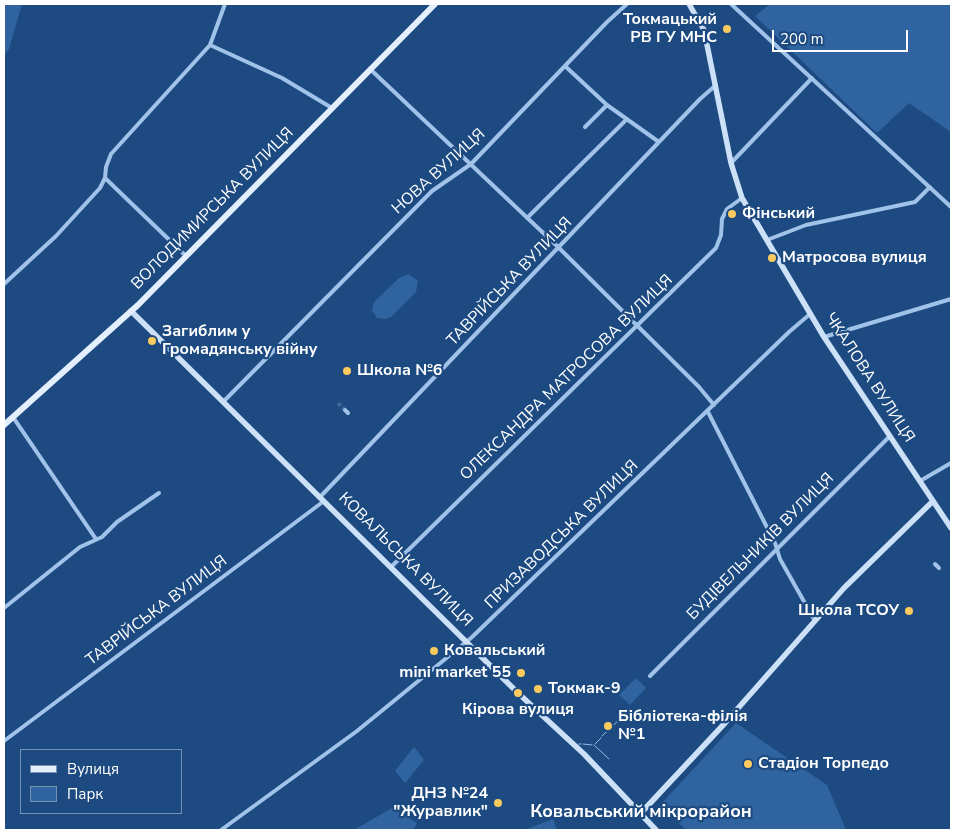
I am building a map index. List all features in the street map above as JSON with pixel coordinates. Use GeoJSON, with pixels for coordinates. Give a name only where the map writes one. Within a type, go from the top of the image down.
{"type":"FeatureCollection","features":[{"type":"Feature","properties":{"kind":"main road","name":"ВОЛОДИМИРСЬКА ВУЛИЦЯ"},"geometry":{"type":"LineString","coordinates":[[4,425],[131,311],[432,4]]}},
{"type":"Feature","properties":{"kind":"street"},"geometry":{"type":"LineString","coordinates":[[4,284],[56,236],[100,188],[105,178],[106,166],[111,154],[210,46],[225,4]]}},
{"type":"Feature","properties":{"kind":"street","name":"НОВА ВУЛИЦЯ"},"geometry":{"type":"LineString","coordinates":[[224,401],[432,191],[471,164],[627,4]]}},
{"type":"Feature","properties":{"kind":"street","name":"ЧКАЛОВА ВУЛИЦЯ"},"geometry":{"type":"LineString","coordinates":[[689,4],[704,30],[717,85],[731,163],[742,198],[810,314],[932,502],[951,528]]}},
{"type":"Feature","properties":{"kind":"street"},"geometry":{"type":"LineString","coordinates":[[732,4],[951,207]]}},
{"type":"Feature","properties":{"kind":"street"},"geometry":{"type":"LineString","coordinates":[[210,46],[282,78],[332,108]]}},
{"type":"Feature","properties":{"kind":"street"},"geometry":{"type":"LineString","coordinates":[[565,66],[607,105],[659,142]]}},
{"type":"Feature","properties":{"kind":"street"},"geometry":{"type":"LineString","coordinates":[[370,69],[559,249],[637,328],[699,387],[714,405]]}},
{"type":"Feature","properties":{"kind":"street"},"geometry":{"type":"LineString","coordinates":[[731,163],[812,78]]}},
{"type":"Feature","properties":{"kind":"street","name":"ТАВРІЙСЬКА ВУЛИЦЯ"},"geometry":{"type":"LineString","coordinates":[[4,741],[323,498],[700,99],[717,85]]}},
{"type":"Feature","properties":{"kind":"street"},"geometry":{"type":"LineString","coordinates":[[585,128],[607,105]]}},
{"type":"Feature","properties":{"kind":"street"},"geometry":{"type":"LineString","coordinates":[[527,218],[626,120]]}},
{"type":"Feature","properties":{"kind":"street"},"geometry":{"type":"LineString","coordinates":[[105,178],[186,256]]}},
{"type":"Feature","properties":{"kind":"street"},"geometry":{"type":"LineString","coordinates":[[767,240],[806,225],[915,202],[930,187]]}},
{"type":"Feature","properties":{"kind":"street","name":"ОЛЕКСАНДРА МАТРОСОВА ВУЛИЦЯ"},"geometry":{"type":"LineString","coordinates":[[392,566],[637,328],[716,248],[727,209],[742,198]]}},
{"type":"Feature","properties":{"kind":"street"},"geometry":{"type":"LineString","coordinates":[[824,336],[951,299]]}},
{"type":"Feature","properties":{"kind":"street","name":"КОВАЛЬСЬКА ВУЛИЦЯ"},"geometry":{"type":"LineString","coordinates":[[131,311],[392,566],[656,830]]}},
{"type":"Feature","properties":{"kind":"street","name":"ПРИЗАВОДСЬКА ВУЛИЦЯ"},"geometry":{"type":"LineString","coordinates":[[221,830],[357,731],[467,641],[810,314]]}},
{"type":"Feature","properties":{"kind":"street"},"geometry":{"type":"LineString","coordinates":[[708,412],[775,543],[776,550],[815,622]]}},
{"type":"Feature","properties":{"kind":"street"},"geometry":{"type":"LineString","coordinates":[[13,417],[96,539]]}},
{"type":"Feature","properties":{"kind":"street","name":"БУДІВЕЛЬНИКІВ ВУЛИЦЯ"},"geometry":{"type":"LineString","coordinates":[[650,676],[890,436]]}},
{"type":"Feature","properties":{"kind":"street"},"geometry":{"type":"LineString","coordinates":[[920,481],[951,463]]}},
{"type":"Feature","properties":{"kind":"street"},"geometry":{"type":"LineString","coordinates":[[4,608],[80,546],[102,537],[117,522],[159,493]]}},
{"type":"Feature","properties":{"kind":"street"},"geometry":{"type":"LineString","coordinates":[[640,813],[844,588],[932,502]]}},
{"type":"Feature","properties":{"kind":"street"},"geometry":{"type":"LineString","coordinates":[[935,564],[939,568]]}},
{"type":"Feature","properties":{"kind":"green space"},"geometry":{"type":"Polygon","coordinates":[[[4,4],[22,4],[9,49],[4,55],[4,4]]]}},
{"type":"Feature","properties":{"kind":"green space"},"geometry":{"type":"Polygon","coordinates":[[[770,4],[951,4],[951,132],[909,103],[877,133],[755,16],[770,4]]]}},
{"type":"Feature","properties":{"kind":"green space"},"geometry":{"type":"Polygon","coordinates":[[[408,274],[418,281],[416,292],[391,317],[386,319],[377,318],[372,310],[374,302],[399,278],[408,274]]]}},
{"type":"Feature","properties":{"kind":"green space"},"geometry":{"type":"Polygon","coordinates":[[[636,678],[646,688],[630,705],[619,695],[636,678]]]}},
{"type":"Feature","properties":{"kind":"green space","name":"Стадіон Торпедо"},"geometry":{"type":"Polygon","coordinates":[[[736,723],[827,785],[846,830],[686,830],[660,805],[736,723]]]}},
{"type":"Feature","properties":{"kind":"green space"},"geometry":{"type":"Polygon","coordinates":[[[414,747],[424,760],[405,783],[395,771],[414,747]]]}},
{"type":"Feature","properties":{"kind":"green space"},"geometry":{"type":"Polygon","coordinates":[[[392,808],[417,823],[413,830],[354,830],[392,808]]]}},
{"type":"Feature","properties":{"kind":"green space"},"geometry":{"type":"Polygon","coordinates":[[[553,819],[557,830],[527,829],[553,819]]]}},
{"type":"Feature","properties":{"kind":"waterway"},"geometry":{"type":"LineString","coordinates":[[622,716],[629,708]]}},
{"type":"Feature","properties":{"kind":"waterway"},"geometry":{"type":"LineString","coordinates":[[602,736],[621,718]]}},
{"type":"Feature","properties":{"kind":"waterway"},"geometry":{"type":"LineString","coordinates":[[595,744],[601,738]]}},
{"type":"Feature","properties":{"kind":"waterway"},"geometry":{"type":"LineString","coordinates":[[583,744],[592,745]]}},
{"type":"Feature","properties":{"kind":"waterway"},"geometry":{"type":"LineString","coordinates":[[594,745],[609,759]]}},
{"type":"Feature","properties":{"kind":"tunnel"},"geometry":{"type":"LineString","coordinates":[[338,403],[345,410]]}},
{"type":"Feature","properties":{"kind":"place","name":"Токмацький РВ ГУ МНС"},"geometry":{"type":"Point","coordinates":[727,29]}},
{"type":"Feature","properties":{"kind":"place","name":"Фінський"},"geometry":{"type":"Point","coordinates":[732,214]}},
{"type":"Feature","properties":{"kind":"place","name":"Матросова вулиця"},"geometry":{"type":"Point","coordinates":[772,258]}},
{"type":"Feature","properties":{"kind":"place","name":"Загиблим у Громадянську війну"},"geometry":{"type":"Point","coordinates":[152,341]}},
{"type":"Feature","properties":{"kind":"place","name":"Школа №6"},"geometry":{"type":"Point","coordinates":[347,371]}},
{"type":"Feature","properties":{"kind":"place","name":"Школа ТСОУ"},"geometry":{"type":"Point","coordinates":[909,611]}},
{"type":"Feature","properties":{"kind":"place","name":"Ковальський"},"geometry":{"type":"Point","coordinates":[434,651]}},
{"type":"Feature","properties":{"kind":"place","name":"mini market 55"},"geometry":{"type":"Point","coordinates":[521,673]}},
{"type":"Feature","properties":{"kind":"place","name":"Токмак-9"},"geometry":{"type":"Point","coordinates":[538,689]}},
{"type":"Feature","properties":{"kind":"place","name":"Кірова вулиця"},"geometry":{"type":"Point","coordinates":[518,693]}},
{"type":"Feature","properties":{"kind":"place","name":"Бібліотека-філія №1"},"geometry":{"type":"Point","coordinates":[608,726]}},
{"type":"Feature","properties":{"kind":"place","name":"Стадіон Торпедо"},"geometry":{"type":"Point","coordinates":[748,764]}},
{"type":"Feature","properties":{"kind":"place","name":"ДНЗ №24 \"Журавлик\""},"geometry":{"type":"Point","coordinates":[498,803]}},
{"type":"Feature","properties":{"kind":"district","name":"Ковальський мікрорайон"},"geometry":{"type":"Point","coordinates":[641,813]}}]}
